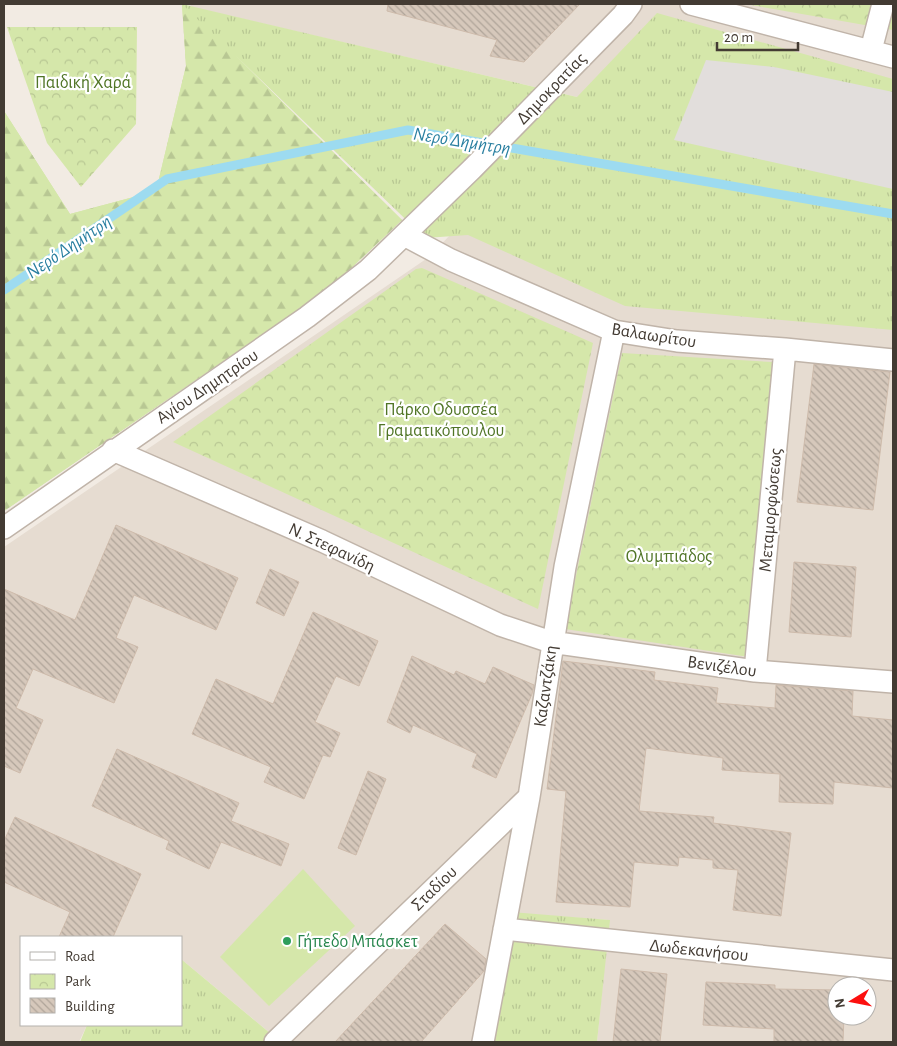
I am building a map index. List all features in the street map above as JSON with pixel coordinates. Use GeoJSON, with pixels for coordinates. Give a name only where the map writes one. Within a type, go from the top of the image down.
{"type":"FeatureCollection","features":[{"type":"Feature","properties":{"kind":"street","name":"Δημοκρατίας"},"geometry":{"type":"LineString","coordinates":[[404,235],[472,169],[631,4]]}},
{"type":"Feature","properties":{"kind":"street"},"geometry":{"type":"LineString","coordinates":[[691,4],[893,56]]}},
{"type":"Feature","properties":{"kind":"street"},"geometry":{"type":"LineString","coordinates":[[871,50],[883,4]]}},
{"type":"Feature","properties":{"kind":"street","name":"Βαλαωρίτου"},"geometry":{"type":"LineString","coordinates":[[404,235],[451,260],[614,331],[677,341],[785,348],[893,360]]}},
{"type":"Feature","properties":{"kind":"street","name":"Αγίου Δημητρίου"},"geometry":{"type":"LineString","coordinates":[[4,528],[113,450],[307,317],[368,270],[404,235]]}},
{"type":"Feature","properties":{"kind":"street","name":"Καζαντζάκη"},"geometry":{"type":"LineString","coordinates":[[483,1042],[529,797],[551,642],[614,331]]}},
{"type":"Feature","properties":{"kind":"street","name":"Μεταμορφώσεως"},"geometry":{"type":"LineString","coordinates":[[755,671],[785,348]]}},
{"type":"Feature","properties":{"kind":"street","name":"Ν. Στεφανίδη"},"geometry":{"type":"LineString","coordinates":[[113,450],[322,541],[500,625],[551,642]]}},
{"type":"Feature","properties":{"kind":"street","name":"Βενιζέλου"},"geometry":{"type":"LineString","coordinates":[[551,642],[755,671],[893,682]]}},
{"type":"Feature","properties":{"kind":"street","name":"Σταδίου"},"geometry":{"type":"LineString","coordinates":[[275,1042],[529,797]]}},
{"type":"Feature","properties":{"kind":"street","name":"Δωδεκανήσου"},"geometry":{"type":"LineString","coordinates":[[504,929],[893,970]]}},
{"type":"Feature","properties":{"kind":"shaded area"},"geometry":{"type":"Polygon","coordinates":[[[189,4],[893,4],[893,1042],[597,1042],[609,920],[499,912],[472,1042],[265,1042],[270,1033],[182,960],[182,936],[20,936],[20,1026],[87,1026],[79,1042],[4,1042],[4,547],[429,257],[577,97],[192,7],[189,4]]]}},
{"type":"Feature","properties":{"kind":"shaded area"},"geometry":{"type":"Polygon","coordinates":[[[706,60],[774,67],[893,92],[893,189],[674,140],[706,60]]]}},
{"type":"Feature","properties":{"kind":"green space"},"geometry":{"type":"Polygon","coordinates":[[[182,4],[577,97],[657,13],[893,79],[893,330],[625,306],[468,235],[425,238],[235,55],[402,220],[347,272],[292,314],[4,511],[4,111],[70,214],[156,191],[186,66],[182,4]]]}},
{"type":"Feature","properties":{"kind":"green space"},"geometry":{"type":"Polygon","coordinates":[[[182,4],[402,220],[347,272],[292,314],[4,511],[4,111],[70,214],[156,191],[186,66],[182,4]]]}},
{"type":"Feature","properties":{"kind":"green space"},"geometry":{"type":"Polygon","coordinates":[[[745,4],[893,4],[893,30],[745,4]]]}},
{"type":"Feature","properties":{"kind":"green space","name":"Παιδική Χαρά"},"geometry":{"type":"Polygon","coordinates":[[[7,27],[137,27],[136,124],[81,187],[47,143],[7,27]]]}},
{"type":"Feature","properties":{"kind":"green space","name":"Πάρκο Οδυσσέα Γραματικόπουλου"},"geometry":{"type":"Polygon","coordinates":[[[422,268],[593,343],[538,609],[173,442],[416,269],[422,268]]]}},
{"type":"Feature","properties":{"kind":"green space","name":"Ολυμπιάδος"},"geometry":{"type":"Polygon","coordinates":[[[622,353],[772,362],[749,657],[565,629],[622,353]]]}},
{"type":"Feature","properties":{"kind":"green space","name":"Γήπεδο Μπάσκετ"},"geometry":{"type":"Polygon","coordinates":[[[303,869],[355,926],[269,1006],[220,957],[303,869]]]}},
{"type":"Feature","properties":{"kind":"green space"},"geometry":{"type":"Polygon","coordinates":[[[499,911],[610,920],[597,1042],[472,1042],[499,911]]]}},
{"type":"Feature","properties":{"kind":"green space"},"geometry":{"type":"Polygon","coordinates":[[[182,960],[271,1034],[265,1042],[80,1042],[87,1026],[182,1026],[182,960]]]}},
{"type":"Feature","properties":{"kind":"building"},"geometry":{"type":"Polygon","coordinates":[[[388,4],[580,4],[524,62],[490,56],[497,40],[387,11],[388,4]]]}},
{"type":"Feature","properties":{"kind":"building"},"geometry":{"type":"Polygon","coordinates":[[[814,364],[890,372],[873,510],[797,502],[814,364]]]}},
{"type":"Feature","properties":{"kind":"building"},"geometry":{"type":"Polygon","coordinates":[[[116,525],[238,578],[216,630],[134,595],[116,638],[138,647],[114,703],[33,669],[16,708],[43,720],[20,773],[4,766],[4,589],[75,620],[116,525]]]}},
{"type":"Feature","properties":{"kind":"building"},"geometry":{"type":"Polygon","coordinates":[[[794,562],[856,567],[851,637],[789,632],[794,562]]]}},
{"type":"Feature","properties":{"kind":"building"},"geometry":{"type":"Polygon","coordinates":[[[270,569],[299,582],[284,616],[256,603],[270,569]]]}},
{"type":"Feature","properties":{"kind":"building"},"geometry":{"type":"Polygon","coordinates":[[[313,612],[378,641],[359,686],[336,676],[315,722],[340,733],[330,757],[323,755],[304,799],[264,782],[271,767],[192,734],[216,679],[273,704],[313,612]]]}},
{"type":"Feature","properties":{"kind":"building"},"geometry":{"type":"Polygon","coordinates":[[[412,656],[454,675],[456,671],[485,684],[493,667],[534,685],[532,694],[496,778],[472,767],[477,754],[413,725],[410,733],[387,722],[412,656]]]}},
{"type":"Feature","properties":{"kind":"building"},"geometry":{"type":"Polygon","coordinates":[[[563,661],[655,672],[654,680],[718,688],[716,703],[775,708],[776,685],[853,691],[852,716],[893,720],[893,788],[834,782],[833,804],[779,802],[780,774],[722,770],[723,758],[646,748],[639,811],[714,817],[713,823],[791,833],[781,916],[733,910],[738,870],[713,868],[713,860],[679,857],[678,866],[634,862],[630,907],[556,902],[566,791],[547,789],[563,661]]]}},
{"type":"Feature","properties":{"kind":"building"},"geometry":{"type":"Polygon","coordinates":[[[117,749],[239,803],[231,821],[289,844],[281,866],[221,842],[209,869],[166,849],[169,841],[92,806],[117,749]]]}},
{"type":"Feature","properties":{"kind":"building"},"geometry":{"type":"Polygon","coordinates":[[[368,771],[386,779],[356,855],[338,848],[368,771]]]}},
{"type":"Feature","properties":{"kind":"building"},"geometry":{"type":"Polygon","coordinates":[[[15,817],[141,874],[113,936],[59,936],[70,912],[4,882],[4,841],[15,817]]]}},
{"type":"Feature","properties":{"kind":"building"},"geometry":{"type":"Polygon","coordinates":[[[445,924],[486,959],[484,971],[421,1042],[335,1042],[445,924]]]}},
{"type":"Feature","properties":{"kind":"building"},"geometry":{"type":"Polygon","coordinates":[[[621,969],[667,974],[660,1042],[613,1042],[621,969]]]}},
{"type":"Feature","properties":{"kind":"building"},"geometry":{"type":"Polygon","coordinates":[[[706,982],[775,985],[775,989],[827,990],[827,1026],[844,1026],[843,1042],[774,1042],[774,1029],[703,1025],[706,982]]]}},
{"type":"Feature","properties":{"kind":"waterway","name":"Νερό Δημήτρη"},"geometry":{"type":"LineString","coordinates":[[4,290],[167,179],[408,130],[893,214]]}},
{"type":"Feature","properties":{"kind":"place","name":"Γήπεδο Μπάσκετ"},"geometry":{"type":"Point","coordinates":[287,941]}}]}
